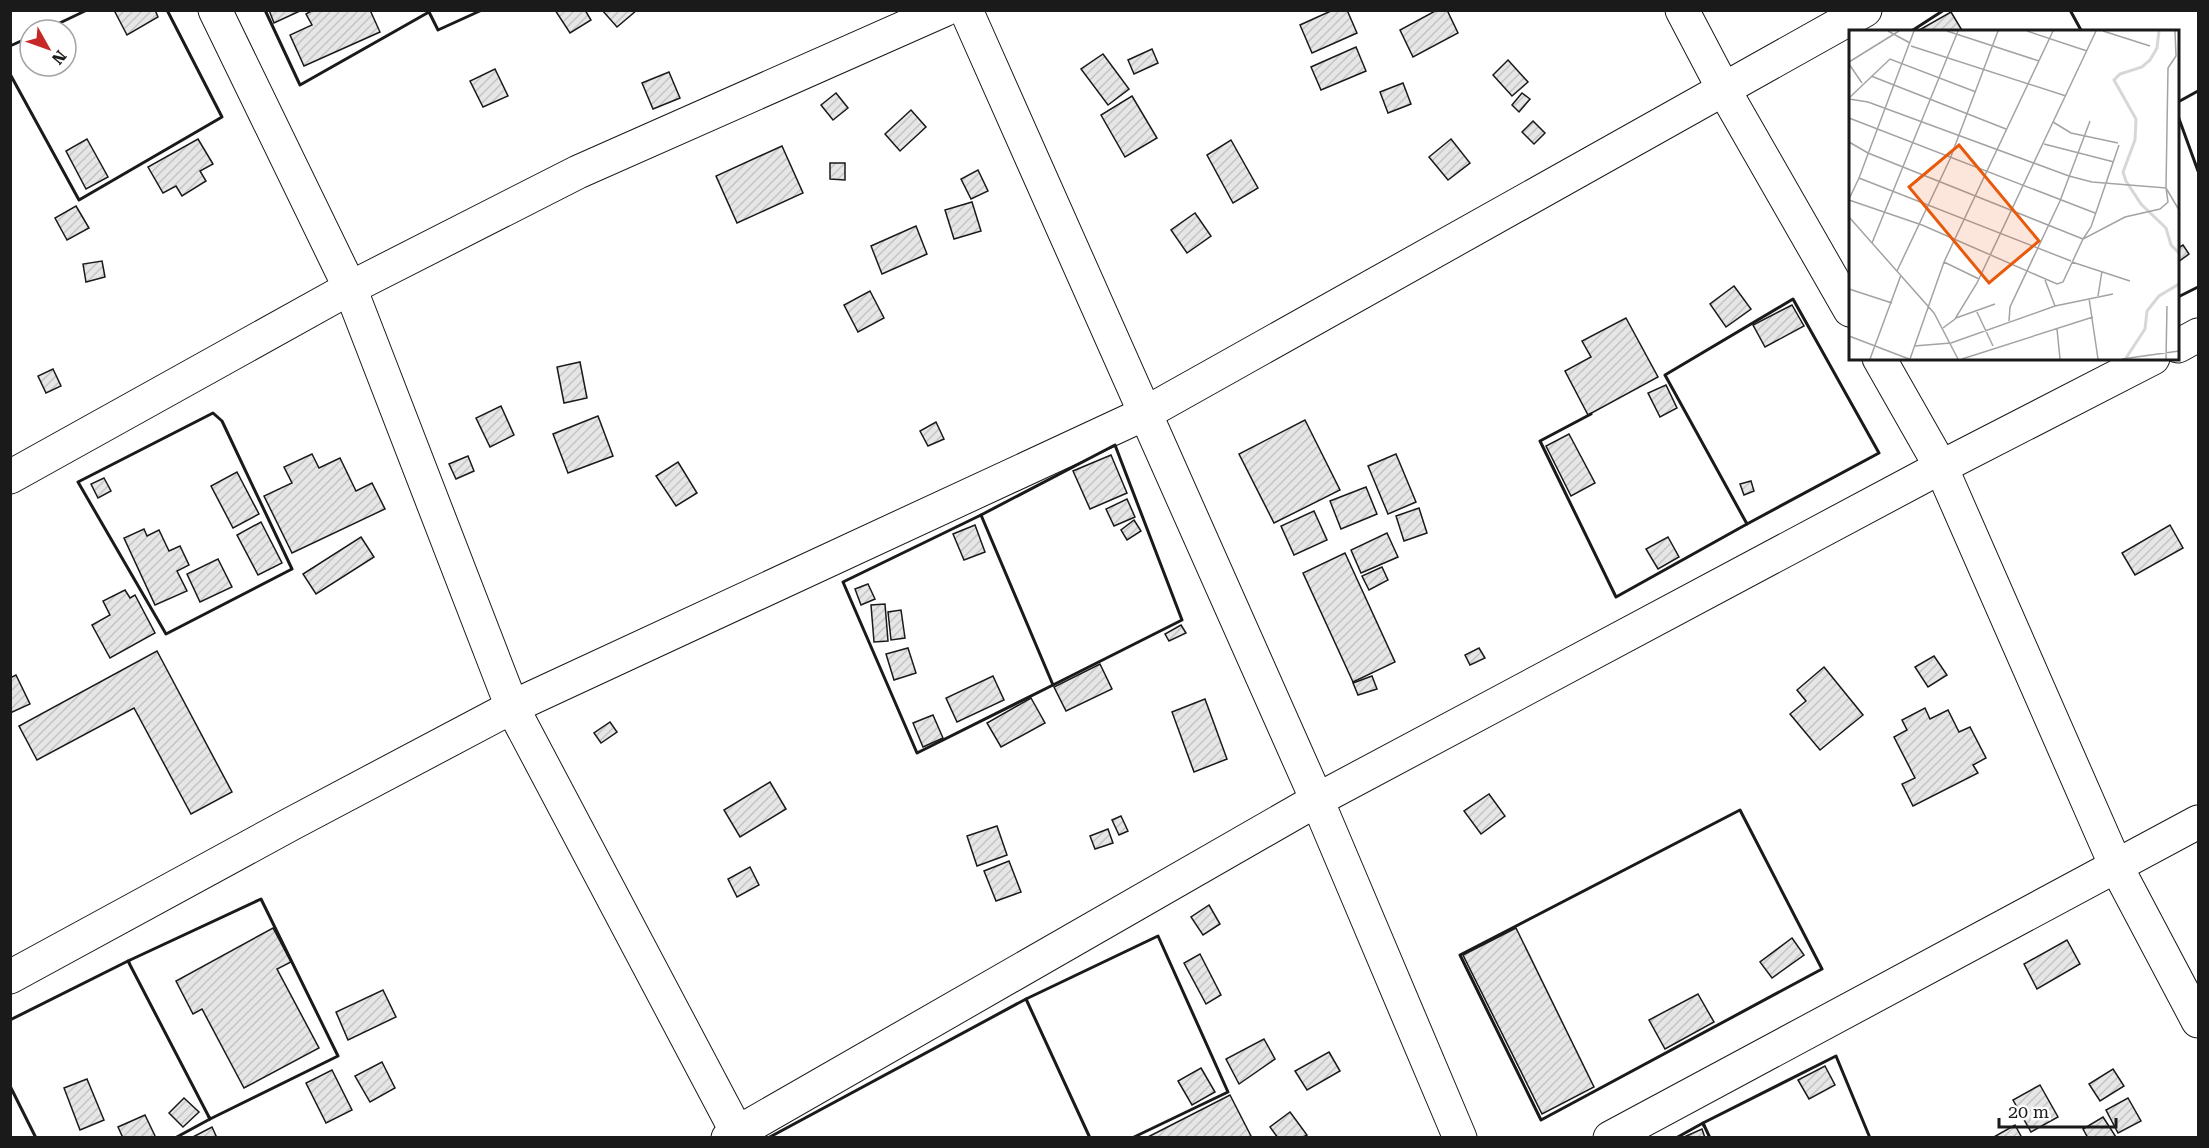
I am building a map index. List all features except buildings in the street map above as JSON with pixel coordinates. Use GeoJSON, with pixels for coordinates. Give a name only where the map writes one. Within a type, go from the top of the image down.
{"type":"FeatureCollection","features":[{"type":"Feature","properties":{"kind":"street"},"geometry":{"type":"LineString","coordinates":[[215,10],[350,288],[512,707],[736,1136],[1317,800],[1941,467],[2149,360]]}},
{"type":"Feature","properties":{"kind":"street"},"geometry":{"type":"LineString","coordinates":[[10,477],[350,288],[578,172],[944,10]]}},
{"type":"Feature","properties":{"kind":"street"},"geometry":{"type":"LineString","coordinates":[[966,10],[1317,800],[1460,1137]]}},
{"type":"Feature","properties":{"kind":"street"},"geometry":{"type":"LineString","coordinates":[[1682,10],[1724,90],[1849,307]]}},
{"type":"Feature","properties":{"kind":"street"},"geometry":{"type":"LineString","coordinates":[[10,977],[301,818],[512,707],[1144,414],[1865,10]]}},
{"type":"Feature","properties":{"kind":"street"},"geometry":{"type":"LineString","coordinates":[[2179,345],[2199,335]]}},
{"type":"Feature","properties":{"kind":"street"},"geometry":{"type":"LineString","coordinates":[[1880,360],[1941,467],[2116,866],[2199,1021]]}},
{"type":"Feature","properties":{"kind":"street"},"geometry":{"type":"LineString","coordinates":[[1610,1137],[2199,822]]}},
{"type":"Feature","properties":{"kind":"wall"},"geometry":{"type":"LineString","coordinates":[[70,18],[87,10]]}},
{"type":"Feature","properties":{"kind":"wall"},"geometry":{"type":"LineString","coordinates":[[10,74],[79,200],[222,117],[167,10]]}},
{"type":"Feature","properties":{"kind":"wall"},"geometry":{"type":"LineString","coordinates":[[265,10],[300,85],[429,12],[428,10],[438,30],[482,10]]}},
{"type":"Feature","properties":{"kind":"wall"},"geometry":{"type":"LineString","coordinates":[[1913,30],[1944,10]]}},
{"type":"Feature","properties":{"kind":"wall"},"geometry":{"type":"LineString","coordinates":[[2070,10],[2081,30]]}},
{"type":"Feature","properties":{"kind":"wall"},"geometry":{"type":"LineString","coordinates":[[10,46],[18,42]]}},
{"type":"Feature","properties":{"kind":"wall"},"geometry":{"type":"LineString","coordinates":[[2179,101],[2198,91]]}},
{"type":"Feature","properties":{"kind":"wall"},"geometry":{"type":"LineString","coordinates":[[2179,119],[2198,171]]}},
{"type":"Feature","properties":{"kind":"wall"},"geometry":{"type":"LineString","coordinates":[[2179,296],[2198,287]]}},
{"type":"Feature","properties":{"kind":"wall"},"geometry":{"type":"LineString","coordinates":[[1793,299],[1879,453],[1747,524],[1665,375],[1793,299]]}},
{"type":"Feature","properties":{"kind":"wall"},"geometry":{"type":"LineString","coordinates":[[213,413],[222,421],[292,569],[166,634],[78,482],[213,413]]}},
{"type":"Feature","properties":{"kind":"wall"},"geometry":{"type":"LineString","coordinates":[[1591,414],[1540,441],[1616,597],[1747,524]]}},
{"type":"Feature","properties":{"kind":"wall"},"geometry":{"type":"LineString","coordinates":[[1115,445],[1182,620],[1053,685],[981,515],[1115,445]]}},
{"type":"Feature","properties":{"kind":"wall"},"geometry":{"type":"LineString","coordinates":[[981,515],[843,582],[917,753],[1053,685]]}},
{"type":"Feature","properties":{"kind":"wall"},"geometry":{"type":"LineString","coordinates":[[1740,810],[1822,969],[1541,1120],[1460,955],[1740,810]]}},
{"type":"Feature","properties":{"kind":"wall"},"geometry":{"type":"LineString","coordinates":[[261,899],[338,1056],[210,1119],[128,961],[261,899]]}},
{"type":"Feature","properties":{"kind":"wall"},"geometry":{"type":"LineString","coordinates":[[1090,1138],[1026,999],[1158,936],[1228,1092],[1132,1138]]}},
{"type":"Feature","properties":{"kind":"wall"},"geometry":{"type":"LineString","coordinates":[[10,1020],[129,962]]}},
{"type":"Feature","properties":{"kind":"wall"},"geometry":{"type":"LineString","coordinates":[[768,1138],[1026,999]]}},
{"type":"Feature","properties":{"kind":"wall"},"geometry":{"type":"LineString","coordinates":[[1710,1138],[1703,1123],[1836,1056],[1870,1138]]}},
{"type":"Feature","properties":{"kind":"wall"},"geometry":{"type":"LineString","coordinates":[[10,1086],[36,1138]]}},
{"type":"Feature","properties":{"kind":"wall"},"geometry":{"type":"LineString","coordinates":[[175,1138],[210,1119],[209,1117]]}},
{"type":"Feature","properties":{"kind":"wall"},"geometry":{"type":"LineString","coordinates":[[1676,1138],[1703,1123],[1704,1126]]}}]}
